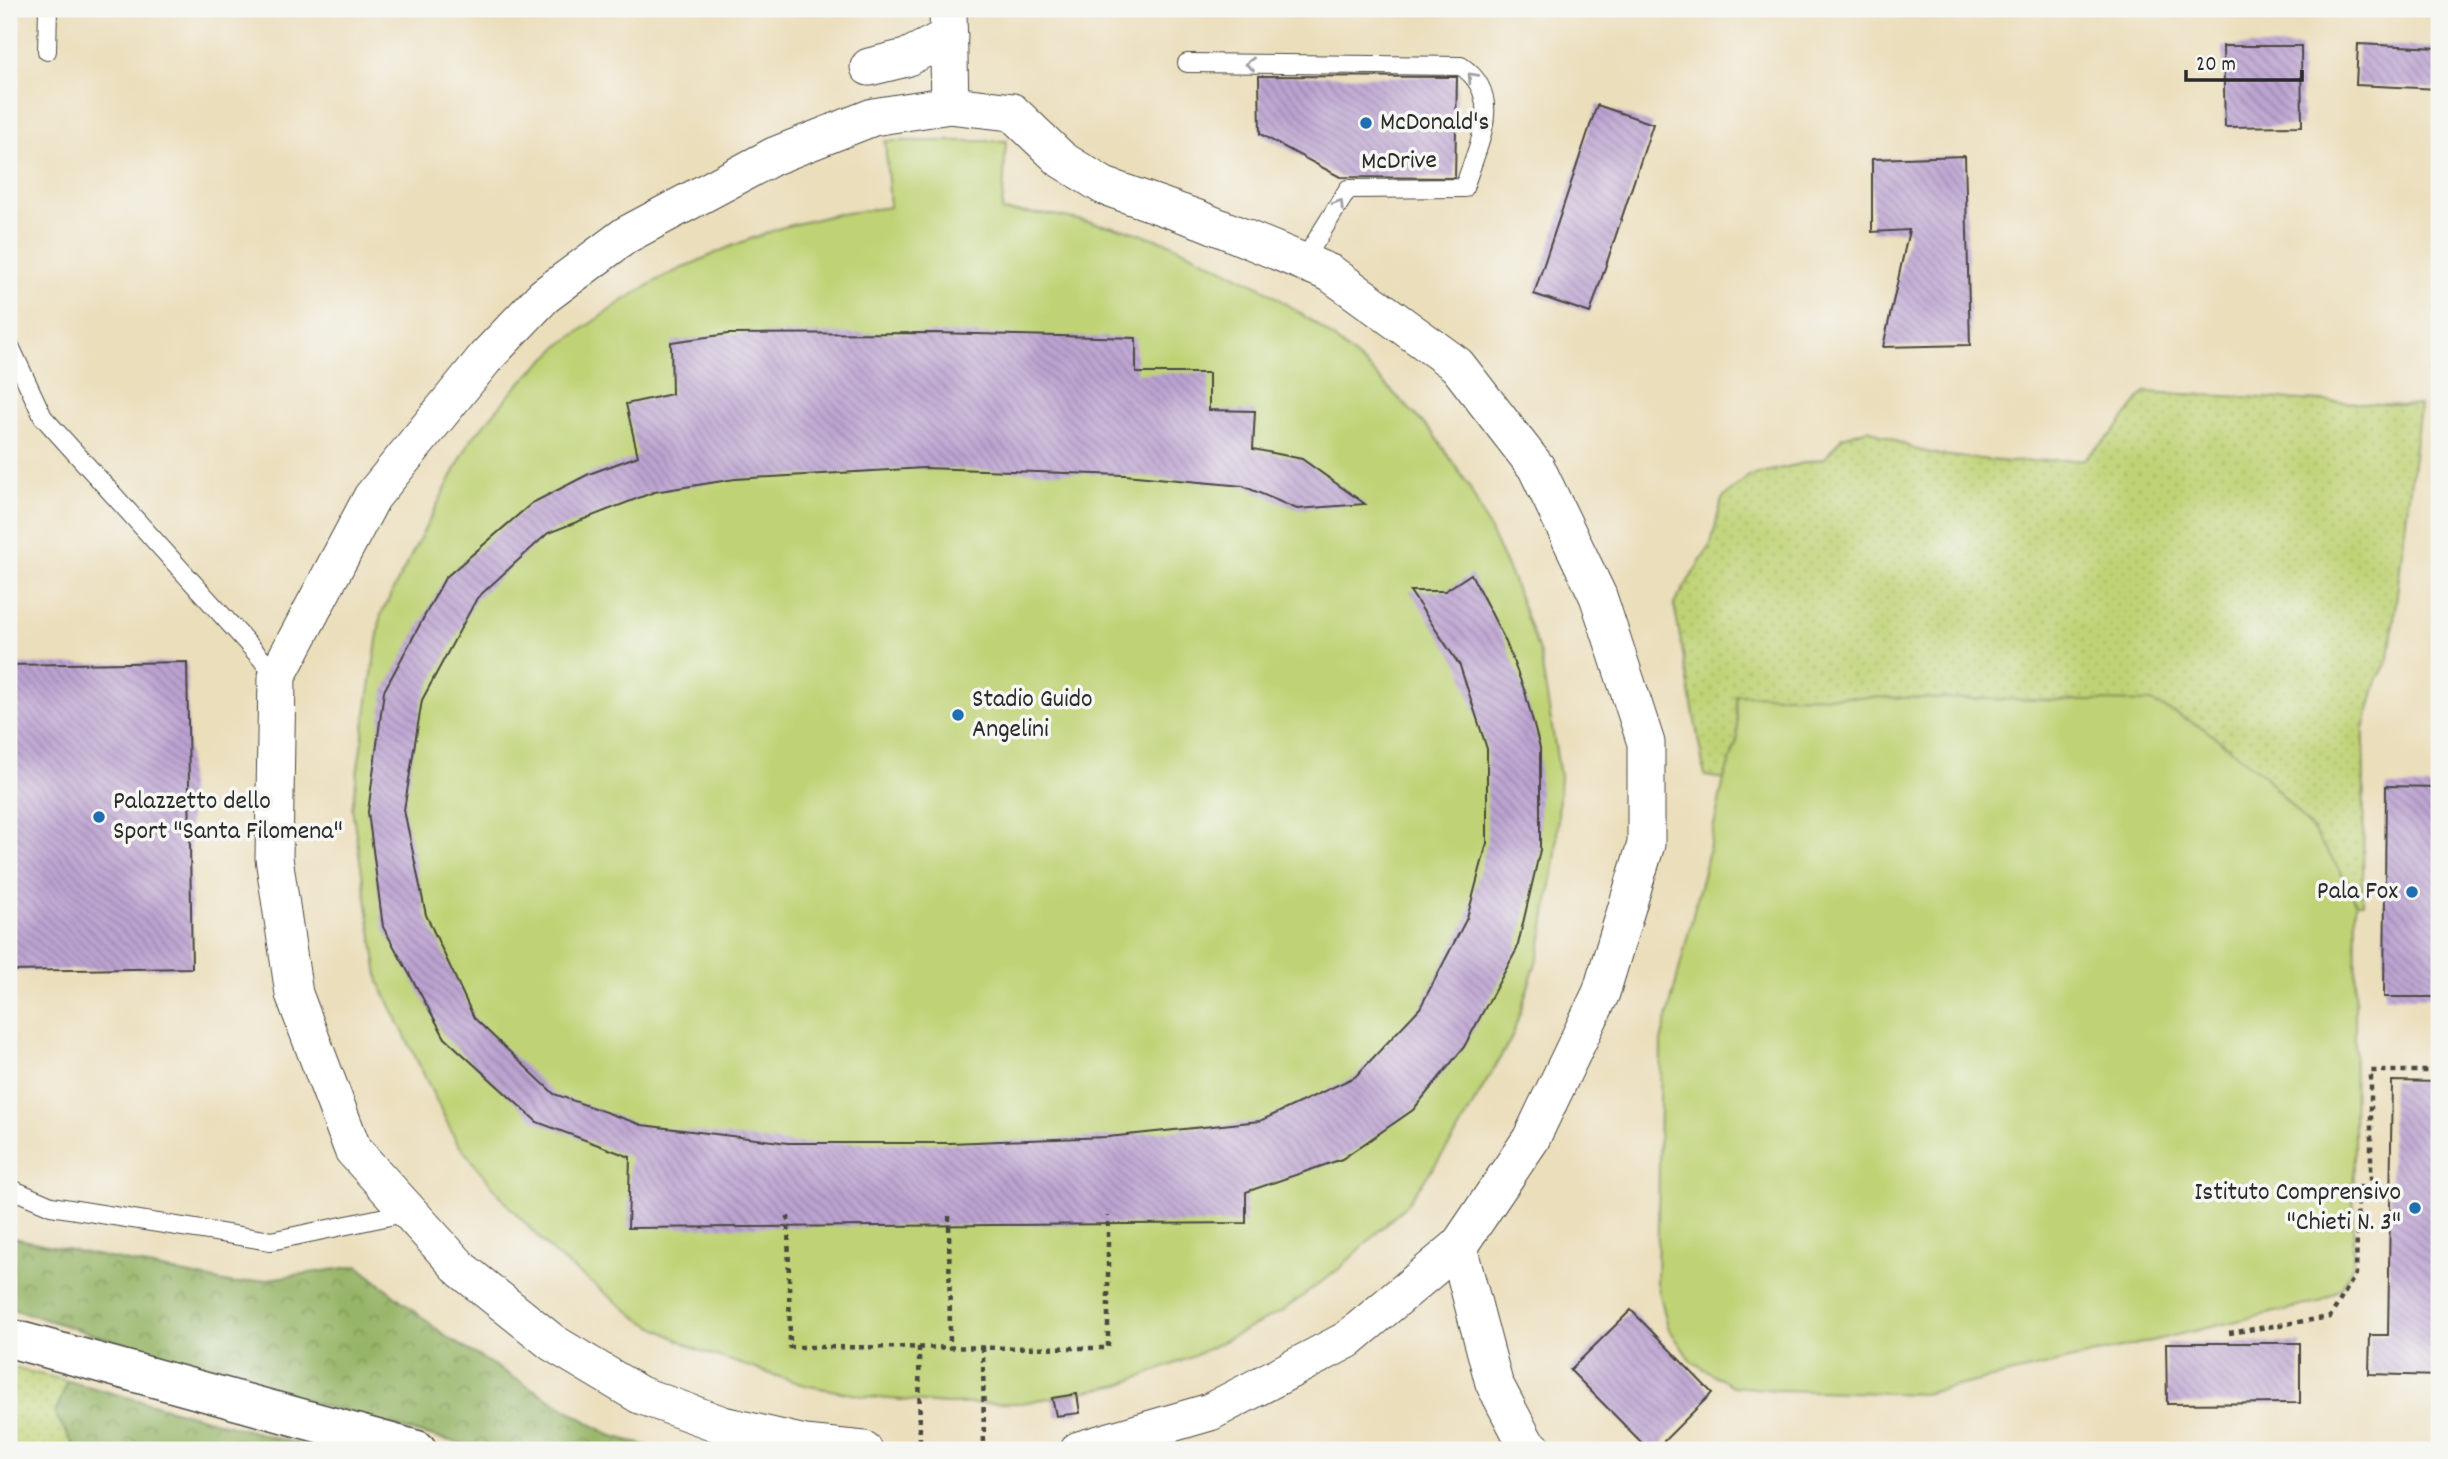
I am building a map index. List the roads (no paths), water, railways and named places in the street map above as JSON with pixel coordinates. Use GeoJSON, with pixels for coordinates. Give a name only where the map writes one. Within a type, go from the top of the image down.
{"type":"FeatureCollection","features":[{"type":"Feature","properties":{"kind":"highway"},"geometry":{"type":"LineString","coordinates":[[9,1338],[417,1450]]}},
{"type":"Feature","properties":{"kind":"street"},"geometry":{"type":"LineString","coordinates":[[869,67],[906,58],[948,22]]}},
{"type":"Feature","properties":{"kind":"street"},"geometry":{"type":"LineString","coordinates":[[948,22],[950,105]]}},
{"type":"Feature","properties":{"kind":"street"},"geometry":{"type":"LineString","coordinates":[[864,1450],[805,1444],[723,1425],[640,1395],[553,1343],[462,1270],[353,1150],[295,994],[274,858],[277,676],[372,497],[486,357],[544,296],[626,235],[774,156],[873,117],[950,105],[1012,112],[1062,160],[1104,186],[1201,220],[1329,273],[1457,365],[1536,467],[1598,596],[1646,743],[1646,844],[1601,993],[1531,1139],[1458,1247],[1347,1340],[1210,1412],[1079,1450]]}},
{"type":"Feature","properties":{"kind":"street"},"geometry":{"type":"LineString","coordinates":[[1458,1247],[1494,1383],[1526,1444],[1534,1450]]}},
{"type":"Feature","properties":{"kind":"lane"},"geometry":{"type":"LineString","coordinates":[[47,51],[48,9]]}},
{"type":"Feature","properties":{"kind":"lane","name":"McDrive"},"geometry":{"type":"LineString","coordinates":[[1187,63],[1461,66],[1477,80],[1484,92],[1485,120],[1464,188],[1348,189],[1303,262]]}},
{"type":"Feature","properties":{"kind":"lane"},"geometry":{"type":"LineString","coordinates":[[9,344],[43,417],[277,676]]}},
{"type":"Feature","properties":{"kind":"lane"},"geometry":{"type":"LineString","coordinates":[[9,1188],[51,1206],[271,1241],[409,1212]]}},
{"type":"Feature","properties":{"kind":"place","name":"McDonald's"},"geometry":{"type":"Point","coordinates":[1366,123]}},
{"type":"Feature","properties":{"kind":"place","name":"Stadio Guido Angelini"},"geometry":{"type":"Point","coordinates":[958,715]}},
{"type":"Feature","properties":{"kind":"place","name":"Palazzetto dello Sport \"Santa Filomena\""},"geometry":{"type":"Point","coordinates":[99,817]}},
{"type":"Feature","properties":{"kind":"place","name":"Pala Fox"},"geometry":{"type":"Point","coordinates":[2412,892]}},
{"type":"Feature","properties":{"kind":"place","name":"Istituto Comprensivo \"Chieti N. 3\""},"geometry":{"type":"Point","coordinates":[2415,1208]}}]}
